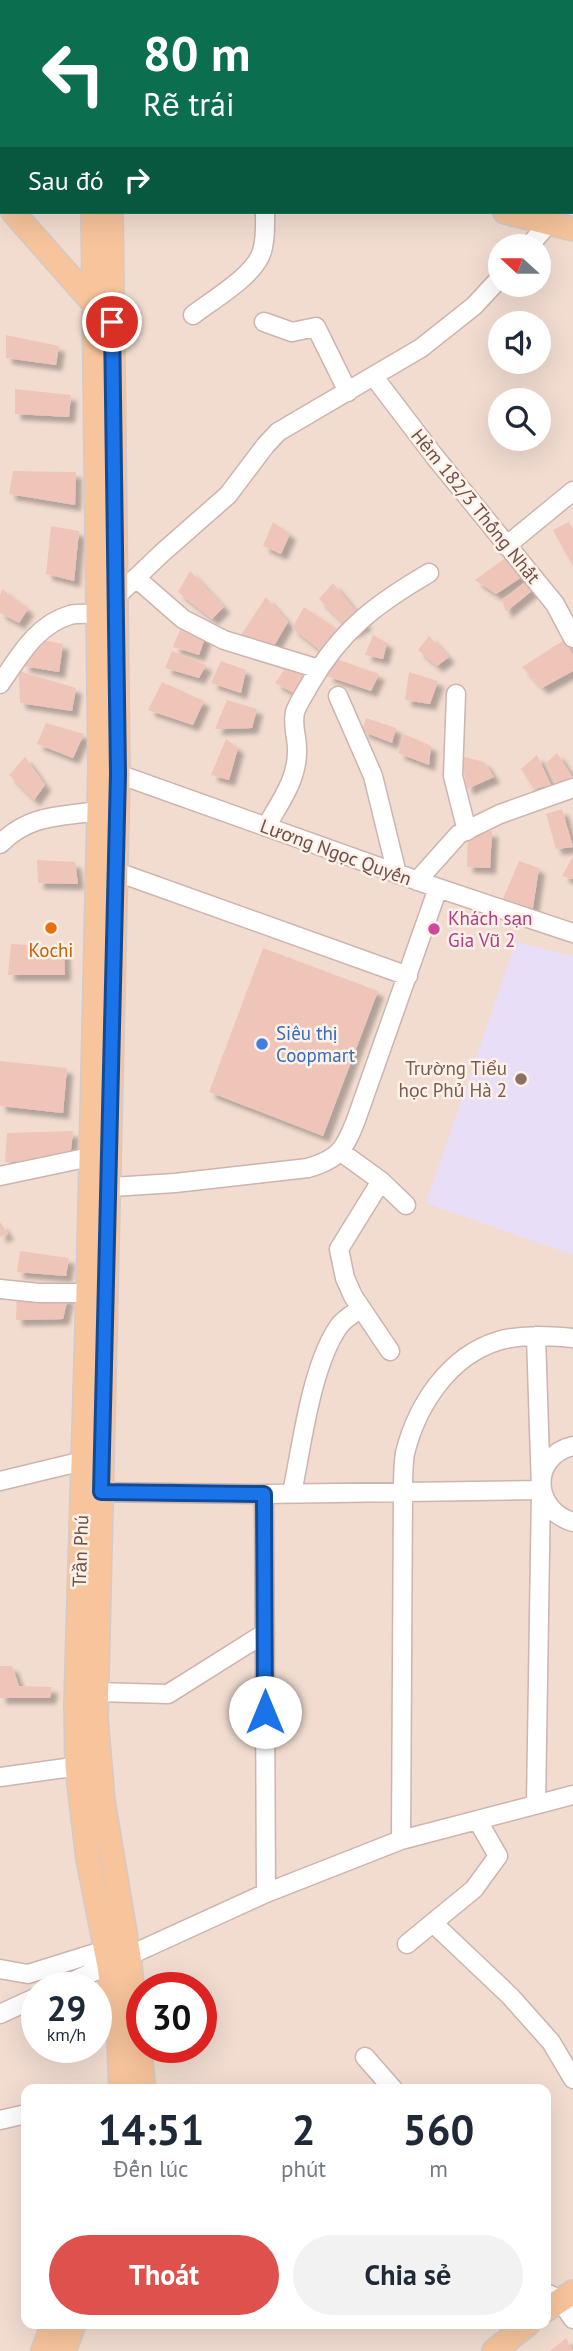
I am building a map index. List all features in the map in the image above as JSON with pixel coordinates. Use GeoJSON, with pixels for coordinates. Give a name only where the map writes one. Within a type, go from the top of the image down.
{"type":"FeatureCollection","features":[{"type":"Feature","properties":{"kind":"main road"},"geometry":{"type":"LineString","coordinates":[[15,214],[94,304]]}},
{"type":"Feature","properties":{"kind":"main road","name":"Trần Phú"},"geometry":{"type":"LineString","coordinates":[[93,214],[98,614],[109,771],[98,811],[106,868],[90,1157],[99,1188],[89,1293],[83,1461],[91,1492],[77,1628],[89,1765],[88,1859],[143,2084]]}},
{"type":"Feature","properties":{"kind":"main road","name":"Trần Phú"},"geometry":{"type":"LineString","coordinates":[[89,1765],[97,1692],[91,1492],[106,868],[116,597],[111,214]]}},
{"type":"Feature","properties":{"kind":"main road"},"geometry":{"type":"LineString","coordinates":[[515,214],[567,225]]}},
{"type":"Feature","properties":{"kind":"main road","name":"Trần Phú"},"geometry":{"type":"LineString","coordinates":[[114,1958],[121,2084]]}},
{"type":"Feature","properties":{"kind":"main road"},"geometry":{"type":"LineString","coordinates":[[43,2351],[51,2329]]}},
{"type":"Feature","properties":{"kind":"main road"},"geometry":{"type":"LineString","coordinates":[[64,2351],[72,2329]]}},
{"type":"Feature","properties":{"kind":"main road"},"geometry":{"type":"LineString","coordinates":[[494,2351],[522,2329]]}},
{"type":"Feature","properties":{"kind":"street"},"geometry":{"type":"LineString","coordinates":[[193,315],[250,271],[259,258],[264,239],[265,214]]}},
{"type":"Feature","properties":{"kind":"street"},"geometry":{"type":"LineString","coordinates":[[551,234],[567,225]]}},
{"type":"Feature","properties":{"kind":"street"},"geometry":{"type":"LineString","coordinates":[[0,684],[30,640],[49,623],[72,614],[98,614],[228,495],[278,432],[421,348],[474,306],[488,291]]}},
{"type":"Feature","properties":{"kind":"street"},"geometry":{"type":"LineString","coordinates":[[264,322],[292,332],[316,327],[348,392]]}},
{"type":"Feature","properties":{"kind":"street","name":"Hẻm 182/3 Thống Nhất"},"geometry":{"type":"LineString","coordinates":[[374,377],[435,457],[555,604],[573,638]]}},
{"type":"Feature","properties":{"kind":"street"},"geometry":{"type":"LineString","coordinates":[[506,546],[573,491]]}},
{"type":"Feature","properties":{"kind":"street"},"geometry":{"type":"LineString","coordinates":[[266,827],[294,778],[297,749],[293,724],[296,709],[319,669],[336,645],[365,615],[429,573]]}},
{"type":"Feature","properties":{"kind":"street"},"geometry":{"type":"LineString","coordinates":[[136,578],[183,619],[224,640],[319,669]]}},
{"type":"Feature","properties":{"kind":"street"},"geometry":{"type":"LineString","coordinates":[[456,694],[453,776],[467,831]]}},
{"type":"Feature","properties":{"kind":"street"},"geometry":{"type":"LineString","coordinates":[[338,696],[373,776],[397,874]]}},
{"type":"Feature","properties":{"kind":"street","name":"Lương Ngọc Quyến"},"geometry":{"type":"LineString","coordinates":[[109,771],[417,881],[573,933]]}},
{"type":"Feature","properties":{"kind":"street"},"geometry":{"type":"LineString","coordinates":[[417,881],[459,834],[500,814],[573,788]]}},
{"type":"Feature","properties":{"kind":"street"},"geometry":{"type":"LineString","coordinates":[[0,844],[13,831],[32,821],[98,811]]}},
{"type":"Feature","properties":{"kind":"street"},"geometry":{"type":"LineString","coordinates":[[106,868],[408,976]]}},
{"type":"Feature","properties":{"kind":"street"},"geometry":{"type":"LineString","coordinates":[[99,1188],[175,1184],[308,1168],[329,1162],[341,1152],[356,1120],[438,888]]}},
{"type":"Feature","properties":{"kind":"street"},"geometry":{"type":"LineString","coordinates":[[341,1152],[380,1181],[406,1205]]}},
{"type":"Feature","properties":{"kind":"street"},"geometry":{"type":"LineString","coordinates":[[0,1176],[90,1157]]}},
{"type":"Feature","properties":{"kind":"street"},"geometry":{"type":"LineString","coordinates":[[380,1181],[339,1249],[345,1278],[360,1308],[390,1351]]}},
{"type":"Feature","properties":{"kind":"street"},"geometry":{"type":"LineString","coordinates":[[0,1289],[39,1293],[89,1293]]}},
{"type":"Feature","properties":{"kind":"street"},"geometry":{"type":"LineString","coordinates":[[292,1493],[315,1385],[326,1352],[340,1324],[360,1308]]}},
{"type":"Feature","properties":{"kind":"street"},"geometry":{"type":"LineString","coordinates":[[536,1336],[541,1490],[552,1512],[573,1522]]}},
{"type":"Feature","properties":{"kind":"street"},"geometry":{"type":"LineString","coordinates":[[401,1840],[403,1491],[405,1455],[411,1436],[438,1381],[469,1353],[499,1340],[536,1336],[573,1338]]}},
{"type":"Feature","properties":{"kind":"street"},"geometry":{"type":"LineString","coordinates":[[536,1804],[541,1477],[554,1455],[573,1446]]}},
{"type":"Feature","properties":{"kind":"street"},"geometry":{"type":"LineString","coordinates":[[0,1481],[83,1461]]}},
{"type":"Feature","properties":{"kind":"street"},"geometry":{"type":"LineString","coordinates":[[91,1492],[264,1494],[541,1490]]}},
{"type":"Feature","properties":{"kind":"street"},"geometry":{"type":"LineString","coordinates":[[264,1494],[266,1894]]}},
{"type":"Feature","properties":{"kind":"street"},"geometry":{"type":"LineString","coordinates":[[97,1692],[168,1694],[265,1633]]}},
{"type":"Feature","properties":{"kind":"street"},"geometry":{"type":"LineString","coordinates":[[0,1777],[89,1765]]}},
{"type":"Feature","properties":{"kind":"street"},"geometry":{"type":"LineString","coordinates":[[88,1972],[114,1958],[401,1840],[573,1795]]}},
{"type":"Feature","properties":{"kind":"street"},"geometry":{"type":"LineString","coordinates":[[407,1944],[474,1889],[498,1856],[478,1821]]}},
{"type":"Feature","properties":{"kind":"street"},"geometry":{"type":"LineString","coordinates":[[433,1923],[519,2006],[551,2042],[573,2079]]}},
{"type":"Feature","properties":{"kind":"street"},"geometry":{"type":"LineString","coordinates":[[0,1969],[28,1974],[114,1958]]}},
{"type":"Feature","properties":{"kind":"street"},"geometry":{"type":"LineString","coordinates":[[0,2014],[21,2004]]}},
{"type":"Feature","properties":{"kind":"street"},"geometry":{"type":"LineString","coordinates":[[365,2057],[389,2084]]}},
{"type":"Feature","properties":{"kind":"street"},"geometry":{"type":"LineString","coordinates":[[0,2120],[21,2115]]}},
{"type":"Feature","properties":{"kind":"street"},"geometry":{"type":"LineString","coordinates":[[556,2299],[573,2319]]}},
{"type":"Feature","properties":{"kind":"shaded area"},"geometry":{"type":"Polygon","coordinates":[[[0,214],[573,214],[573,2351],[0,2351],[0,214]]]}},
{"type":"Feature","properties":{"kind":"shaded area","name":"Trường Tiểu học Phủ Hà 2"},"geometry":{"type":"Polygon","coordinates":[[[516,942],[573,956],[573,1255],[426,1203],[516,942]]]}},
{"type":"Feature","properties":{"kind":"building"},"geometry":{"type":"Polygon","coordinates":[[[6,335],[59,346],[56,365],[6,358],[6,335]]]}},
{"type":"Feature","properties":{"kind":"building"},"geometry":{"type":"Polygon","coordinates":[[[15,389],[71,395],[69,417],[15,414],[15,389]]]}},
{"type":"Feature","properties":{"kind":"building"},"geometry":{"type":"Polygon","coordinates":[[[13,471],[76,472],[75,505],[9,494],[13,471]]]}},
{"type":"Feature","properties":{"kind":"building"},"geometry":{"type":"Polygon","coordinates":[[[273,522],[290,534],[281,554],[263,546],[273,522]]]}},
{"type":"Feature","properties":{"kind":"building"},"geometry":{"type":"Polygon","coordinates":[[[569,522],[573,529],[573,566],[553,530],[569,522]]]}},
{"type":"Feature","properties":{"kind":"building"},"geometry":{"type":"Polygon","coordinates":[[[51,526],[79,531],[74,581],[46,574],[51,526]]]}},
{"type":"Feature","properties":{"kind":"building"},"geometry":{"type":"Polygon","coordinates":[[[511,554],[525,575],[496,594],[475,580],[511,554]]]}},
{"type":"Feature","properties":{"kind":"building"},"geometry":{"type":"Polygon","coordinates":[[[190,571],[224,607],[212,619],[178,592],[190,571]]]}},
{"type":"Feature","properties":{"kind":"building"},"geometry":{"type":"Polygon","coordinates":[[[529,579],[534,589],[506,612],[502,600],[529,579]]]}},
{"type":"Feature","properties":{"kind":"building"},"geometry":{"type":"Polygon","coordinates":[[[333,583],[366,624],[352,632],[319,599],[333,583]]]}},
{"type":"Feature","properties":{"kind":"building"},"geometry":{"type":"Polygon","coordinates":[[[2,589],[28,609],[19,623],[0,613],[2,589]]]}},
{"type":"Feature","properties":{"kind":"building"},"geometry":{"type":"Polygon","coordinates":[[[266,597],[288,622],[271,651],[241,635],[266,597]]]}},
{"type":"Feature","properties":{"kind":"building"},"geometry":{"type":"Polygon","coordinates":[[[304,607],[341,632],[325,654],[292,628],[304,607]]]}},
{"type":"Feature","properties":{"kind":"building"},"geometry":{"type":"Polygon","coordinates":[[[183,622],[207,632],[199,655],[173,647],[183,622]]]}},
{"type":"Feature","properties":{"kind":"building"},"geometry":{"type":"Polygon","coordinates":[[[373,635],[387,643],[383,659],[365,655],[373,635]]]}},
{"type":"Feature","properties":{"kind":"building"},"geometry":{"type":"Polygon","coordinates":[[[429,636],[449,657],[437,666],[418,650],[429,636]]]}},
{"type":"Feature","properties":{"kind":"building"},"geometry":{"type":"Polygon","coordinates":[[[33,638],[63,644],[59,672],[23,666],[33,638]]]}},
{"type":"Feature","properties":{"kind":"building"},"geometry":{"type":"Polygon","coordinates":[[[564,640],[573,655],[573,671],[542,688],[522,667],[564,640]]]}},
{"type":"Feature","properties":{"kind":"building"},"geometry":{"type":"Polygon","coordinates":[[[172,651],[206,665],[199,678],[165,668],[172,651]]]}},
{"type":"Feature","properties":{"kind":"building"},"geometry":{"type":"Polygon","coordinates":[[[334,658],[379,674],[371,691],[327,676],[334,658]]]}},
{"type":"Feature","properties":{"kind":"building"},"geometry":{"type":"Polygon","coordinates":[[[221,661],[246,670],[241,693],[211,683],[221,661]]]}},
{"type":"Feature","properties":{"kind":"building"},"geometry":{"type":"Polygon","coordinates":[[[290,661],[312,676],[301,697],[275,683],[290,661]]]}},
{"type":"Feature","properties":{"kind":"building"},"geometry":{"type":"Polygon","coordinates":[[[19,671],[76,688],[72,711],[20,703],[19,671]]]}},
{"type":"Feature","properties":{"kind":"building"},"geometry":{"type":"Polygon","coordinates":[[[409,672],[438,681],[430,704],[405,700],[409,672]]]}},
{"type":"Feature","properties":{"kind":"building"},"geometry":{"type":"Polygon","coordinates":[[[162,682],[204,701],[193,725],[148,710],[162,682]]]}},
{"type":"Feature","properties":{"kind":"building"},"geometry":{"type":"Polygon","coordinates":[[[227,700],[257,709],[252,728],[215,729],[227,700]]]}},
{"type":"Feature","properties":{"kind":"building"},"geometry":{"type":"Polygon","coordinates":[[[366,718],[396,728],[392,743],[362,731],[366,718]]]}},
{"type":"Feature","properties":{"kind":"building"},"geometry":{"type":"Polygon","coordinates":[[[46,723],[84,734],[73,758],[37,744],[46,723]]]}},
{"type":"Feature","properties":{"kind":"building"},"geometry":{"type":"Polygon","coordinates":[[[404,734],[431,746],[429,765],[398,753],[404,734]]]}},
{"type":"Feature","properties":{"kind":"building"},"geometry":{"type":"Polygon","coordinates":[[[226,739],[238,748],[229,780],[211,775],[226,739]]]}},
{"type":"Feature","properties":{"kind":"building"},"geometry":{"type":"Polygon","coordinates":[[[557,753],[573,778],[557,783],[546,763],[557,753]]]}},
{"type":"Feature","properties":{"kind":"building"},"geometry":{"type":"Polygon","coordinates":[[[537,755],[551,785],[534,789],[521,769],[537,755]]]}},
{"type":"Feature","properties":{"kind":"building"},"geometry":{"type":"Polygon","coordinates":[[[461,756],[484,762],[494,777],[467,789],[461,756]]]}},
{"type":"Feature","properties":{"kind":"building"},"geometry":{"type":"Polygon","coordinates":[[[25,757],[45,785],[34,800],[9,775],[25,757]]]}},
{"type":"Feature","properties":{"kind":"building"},"geometry":{"type":"Polygon","coordinates":[[[562,809],[573,847],[556,849],[546,814],[562,809]]]}},
{"type":"Feature","properties":{"kind":"building"},"geometry":{"type":"Polygon","coordinates":[[[492,831],[490,868],[467,867],[468,832],[492,831]]]}},
{"type":"Feature","properties":{"kind":"building"},"geometry":{"type":"Polygon","coordinates":[[[573,856],[573,879],[562,876],[573,856]]]}},
{"type":"Feature","properties":{"kind":"building"},"geometry":{"type":"Polygon","coordinates":[[[37,860],[75,862],[78,884],[38,883],[37,860]]]}},
{"type":"Feature","properties":{"kind":"building"},"geometry":{"type":"Polygon","coordinates":[[[519,861],[539,868],[532,914],[502,901],[519,861]]]}},
{"type":"Feature","properties":{"kind":"building"},"geometry":{"type":"Polygon","coordinates":[[[11,944],[64,947],[65,975],[8,975],[11,944]]]}},
{"type":"Feature","properties":{"kind":"building"},"geometry":{"type":"Polygon","coordinates":[[[263,948],[378,991],[323,1136],[209,1092],[263,948]]]}},
{"type":"Feature","properties":{"kind":"building"},"geometry":{"type":"Polygon","coordinates":[[[0,1061],[67,1068],[63,1113],[0,1106],[0,1061]]]}},
{"type":"Feature","properties":{"kind":"building"},"geometry":{"type":"Polygon","coordinates":[[[73,1131],[70,1159],[5,1162],[7,1133],[73,1131]]]}},
{"type":"Feature","properties":{"kind":"building"},"geometry":{"type":"Polygon","coordinates":[[[0,1222],[8,1234],[0,1237],[0,1222]]]}},
{"type":"Feature","properties":{"kind":"building"},"geometry":{"type":"Polygon","coordinates":[[[20,1251],[69,1258],[66,1276],[17,1272],[20,1251]]]}},
{"type":"Feature","properties":{"kind":"building"},"geometry":{"type":"Polygon","coordinates":[[[17,1294],[68,1297],[63,1319],[16,1320],[17,1294]]]}},
{"type":"Feature","properties":{"kind":"building"},"geometry":{"type":"Polygon","coordinates":[[[0,1666],[12,1666],[19,1686],[52,1687],[50,1698],[0,1698],[0,1666]]]}},
{"type":"Feature","properties":{"kind":"building"},"geometry":{"type":"Polygon","coordinates":[[[566,2338],[573,2351],[550,2351],[566,2338]]]}},
{"type":"Feature","properties":{"kind":"place","name":"Kochi"},"geometry":{"type":"Point","coordinates":[51,928]}},
{"type":"Feature","properties":{"kind":"place","name":"Khách sạn Gia Vũ 2"},"geometry":{"type":"Point","coordinates":[434,929]}},
{"type":"Feature","properties":{"kind":"place","name":"Siêu thị Coopmart"},"geometry":{"type":"Point","coordinates":[262,1044]}},
{"type":"Feature","properties":{"kind":"place","name":"Trường Tiểu học Phủ Hà 2"},"geometry":{"type":"Point","coordinates":[521,1079]}},
{"type":"Feature","properties":{"kind":"route"},"geometry":{"type":"LineString","coordinates":[[112,322],[118,774],[101,1492],[264,1494],[265,1712]]}}]}
